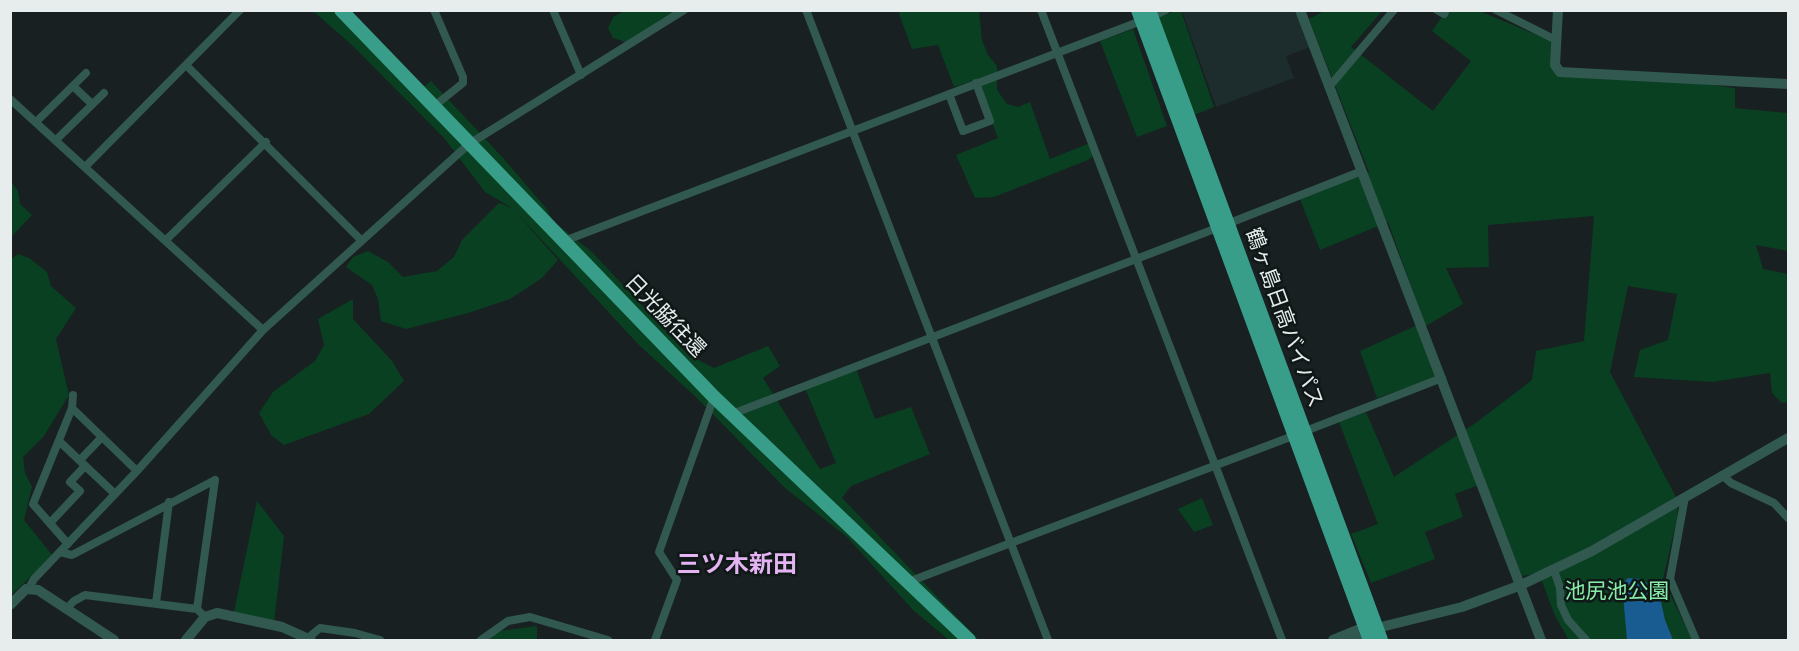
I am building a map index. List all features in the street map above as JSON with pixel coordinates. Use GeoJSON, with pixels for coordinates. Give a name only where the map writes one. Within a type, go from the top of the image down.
{"type":"FeatureCollection","features":[{"type":"Feature","properties":{"kind":"highway","name":"日光脇往還"},"geometry":{"type":"LineString","coordinates":[[341,10],[714,397],[969,640]]}},
{"type":"Feature","properties":{"kind":"highway","name":"鶴ヶ島日高バイパス"},"geometry":{"type":"LineString","coordinates":[[1145,15],[1372,634]]}},
{"type":"Feature","properties":{"kind":"street"},"geometry":{"type":"LineString","coordinates":[[85,167],[240,10]]}},
{"type":"Feature","properties":{"kind":"street"},"geometry":{"type":"LineString","coordinates":[[433,107],[462,83],[463,77],[434,10]]}},
{"type":"Feature","properties":{"kind":"street"},"geometry":{"type":"LineString","coordinates":[[554,10],[581,75]]}},
{"type":"Feature","properties":{"kind":"street"},"geometry":{"type":"LineString","coordinates":[[10,605],[29,588],[34,579],[137,471],[263,330],[469,144],[684,10]]}},
{"type":"Feature","properties":{"kind":"street"},"geometry":{"type":"LineString","coordinates":[[806,10],[1048,640]]}},
{"type":"Feature","properties":{"kind":"street"},"geometry":{"type":"LineString","coordinates":[[1041,10],[1213,465],[1282,640]]}},
{"type":"Feature","properties":{"kind":"street"},"geometry":{"type":"LineString","coordinates":[[564,241],[1057,52],[1145,15],[1166,10]]}},
{"type":"Feature","properties":{"kind":"street"},"geometry":{"type":"LineString","coordinates":[[1300,10],[1541,640]]}},
{"type":"Feature","properties":{"kind":"street"},"geometry":{"type":"LineString","coordinates":[[1329,87],[1394,10]]}},
{"type":"Feature","properties":{"kind":"street"},"geometry":{"type":"LineString","coordinates":[[1437,10],[1444,14],[1446,10]]}},
{"type":"Feature","properties":{"kind":"street"},"geometry":{"type":"LineString","coordinates":[[1496,10],[1556,39]]}},
{"type":"Feature","properties":{"kind":"street"},"geometry":{"type":"LineString","coordinates":[[1558,10],[1555,65],[1560,72],[1788,84]]}},
{"type":"Feature","properties":{"kind":"street"},"geometry":{"type":"LineString","coordinates":[[186,65],[266,142],[361,240]]}},
{"type":"Feature","properties":{"kind":"street"},"geometry":{"type":"LineString","coordinates":[[36,122],[86,73]]}},
{"type":"Feature","properties":{"kind":"street"},"geometry":{"type":"LineString","coordinates":[[949,94],[963,131],[990,121],[976,83]]}},
{"type":"Feature","properties":{"kind":"street"},"geometry":{"type":"LineString","coordinates":[[73,86],[92,104]]}},
{"type":"Feature","properties":{"kind":"street"},"geometry":{"type":"LineString","coordinates":[[56,140],[104,93]]}},
{"type":"Feature","properties":{"kind":"street"},"geometry":{"type":"LineString","coordinates":[[10,99],[167,239],[263,330]]}},
{"type":"Feature","properties":{"kind":"street"},"geometry":{"type":"LineString","coordinates":[[167,239],[266,142]]}},
{"type":"Feature","properties":{"kind":"street"},"geometry":{"type":"LineString","coordinates":[[732,414],[1362,171]]}},
{"type":"Feature","properties":{"kind":"street"},"geometry":{"type":"LineString","coordinates":[[908,582],[1442,378]]}},
{"type":"Feature","properties":{"kind":"street"},"geometry":{"type":"LineString","coordinates":[[68,544],[33,504],[72,408],[73,395]]}},
{"type":"Feature","properties":{"kind":"street"},"geometry":{"type":"LineString","coordinates":[[655,640],[677,580],[659,552],[714,397]]}},
{"type":"Feature","properties":{"kind":"street"},"geometry":{"type":"LineString","coordinates":[[72,408],[137,471]]}},
{"type":"Feature","properties":{"kind":"street"},"geometry":{"type":"LineString","coordinates":[[50,523],[80,491],[70,482],[102,437]]}},
{"type":"Feature","properties":{"kind":"street"},"geometry":{"type":"LineString","coordinates":[[1354,640],[1462,607],[1554,570],[1788,438]]}},
{"type":"Feature","properties":{"kind":"street"},"geometry":{"type":"LineString","coordinates":[[59,441],[115,494]]}},
{"type":"Feature","properties":{"kind":"street"},"geometry":{"type":"LineString","coordinates":[[1722,475],[1731,483],[1774,503],[1788,518]]}},
{"type":"Feature","properties":{"kind":"street"},"geometry":{"type":"LineString","coordinates":[[60,552],[72,555],[169,502],[215,480],[201,613],[186,640]]}},
{"type":"Feature","properties":{"kind":"street"},"geometry":{"type":"LineString","coordinates":[[1685,497],[1670,579],[1691,635],[1696,640]]}},
{"type":"Feature","properties":{"kind":"street"},"geometry":{"type":"LineString","coordinates":[[156,603],[169,502]]}},
{"type":"Feature","properties":{"kind":"street"},"geometry":{"type":"LineString","coordinates":[[1554,570],[1560,588],[1561,605],[1568,620],[1586,640]]}},
{"type":"Feature","properties":{"kind":"street"},"geometry":{"type":"LineString","coordinates":[[29,588],[38,590],[68,608],[114,640]]}},
{"type":"Feature","properties":{"kind":"street"},"geometry":{"type":"LineString","coordinates":[[68,608],[84,595],[156,603],[201,613],[224,614],[282,627],[310,639],[320,628],[355,633],[380,640]]}},
{"type":"Feature","properties":{"kind":"street"},"geometry":{"type":"LineString","coordinates":[[481,640],[508,621],[530,617],[608,640]]}},
{"type":"Feature","properties":{"kind":"street"},"geometry":{"type":"LineString","coordinates":[[1333,640],[1372,634]]}},
{"type":"Feature","properties":{"kind":"shaded area"},"geometry":{"type":"Polygon","coordinates":[[[1182,11],[1296,11],[1310,47],[1286,56],[1294,78],[1216,107],[1182,11]]]}},
{"type":"Feature","properties":{"kind":"green space","name":"池尻池公園"},"geometry":{"type":"Polygon","coordinates":[[[1477,10],[1554,42],[1554,73],[1691,82],[1735,88],[1735,108],[1788,113],[1788,251],[1756,245],[1763,269],[1788,274],[1788,402],[1782,403],[1772,393],[1770,373],[1712,382],[1634,377],[1640,350],[1668,340],[1677,294],[1628,286],[1610,372],[1678,501],[1677,519],[1663,579],[1692,640],[1569,640],[1555,616],[1539,573],[1522,576],[1484,483],[1455,494],[1463,517],[1425,532],[1435,559],[1371,583],[1351,534],[1378,524],[1339,422],[1366,412],[1394,477],[1477,422],[1532,380],[1536,351],[1584,341],[1594,216],[1488,225],[1489,267],[1446,268],[1463,304],[1419,330],[1437,377],[1377,398],[1360,351],[1424,322],[1388,222],[1320,250],[1300,199],[1369,172],[1309,19],[1324,11],[1382,11],[1351,47],[1433,111],[1471,61],[1432,31],[1441,18],[1452,11],[1477,10]]]}},
{"type":"Feature","properties":{"kind":"green space"},"geometry":{"type":"Polygon","coordinates":[[[313,11],[343,11],[420,90],[431,81],[503,158],[546,208],[553,221],[592,252],[688,355],[714,368],[768,346],[780,366],[763,378],[820,469],[836,463],[805,388],[856,369],[875,419],[911,407],[930,454],[851,486],[842,498],[979,640],[949,640],[914,611],[847,537],[785,488],[698,399],[639,345],[513,209],[558,260],[542,278],[510,299],[468,313],[406,329],[381,321],[378,299],[372,285],[346,267],[353,257],[368,251],[388,262],[403,277],[437,271],[454,257],[462,240],[499,203],[512,208],[485,192],[444,138],[353,46],[313,11]]]}},
{"type":"Feature","properties":{"kind":"green space"},"geometry":{"type":"Polygon","coordinates":[[[625,11],[675,11],[673,15],[625,42],[613,38],[608,28],[614,16],[625,11]]]}},
{"type":"Feature","properties":{"kind":"green space"},"geometry":{"type":"Polygon","coordinates":[[[898,11],[979,11],[982,40],[988,55],[997,66],[997,90],[1007,104],[1018,107],[1030,102],[1050,159],[1090,143],[1094,155],[1088,160],[994,197],[975,198],[956,155],[998,138],[975,80],[954,87],[938,45],[912,49],[898,11]]]}},
{"type":"Feature","properties":{"kind":"green space"},"geometry":{"type":"Polygon","coordinates":[[[1181,11],[1214,107],[1194,115],[1159,17],[1181,11]]]}},
{"type":"Feature","properties":{"kind":"green space"},"geometry":{"type":"Polygon","coordinates":[[[1133,29],[1167,126],[1137,137],[1100,41],[1133,29]]]}},
{"type":"Feature","properties":{"kind":"green space"},"geometry":{"type":"Polygon","coordinates":[[[12,183],[18,191],[20,204],[32,215],[11,237],[12,183]]]}},
{"type":"Feature","properties":{"kind":"green space"},"geometry":{"type":"Polygon","coordinates":[[[18,254],[29,258],[47,272],[51,286],[76,308],[56,339],[69,395],[44,436],[23,457],[25,473],[32,487],[24,520],[53,556],[11,595],[10,260],[18,254]]]}},
{"type":"Feature","properties":{"kind":"green space"},"geometry":{"type":"Polygon","coordinates":[[[353,299],[353,319],[392,361],[404,381],[369,414],[284,445],[271,435],[259,413],[273,392],[315,361],[324,345],[318,319],[353,299]]]}},
{"type":"Feature","properties":{"kind":"green space"},"geometry":{"type":"Polygon","coordinates":[[[1202,498],[1213,525],[1194,532],[1178,509],[1202,498]]]}},
{"type":"Feature","properties":{"kind":"green space"},"geometry":{"type":"Polygon","coordinates":[[[257,501],[284,536],[274,623],[234,612],[257,501]]]}},
{"type":"Feature","properties":{"kind":"green space"},"geometry":{"type":"Polygon","coordinates":[[[537,626],[537,640],[490,640],[492,632],[537,626]]]}},
{"type":"Feature","properties":{"kind":"water"},"geometry":{"type":"Polygon","coordinates":[[[1628,578],[1639,579],[1658,588],[1665,620],[1673,640],[1627,640],[1622,584],[1628,578]]]}},
{"type":"Feature","properties":{"kind":"district","name":"三ツ木新田"},"geometry":{"type":"Point","coordinates":[737,565]}}]}
